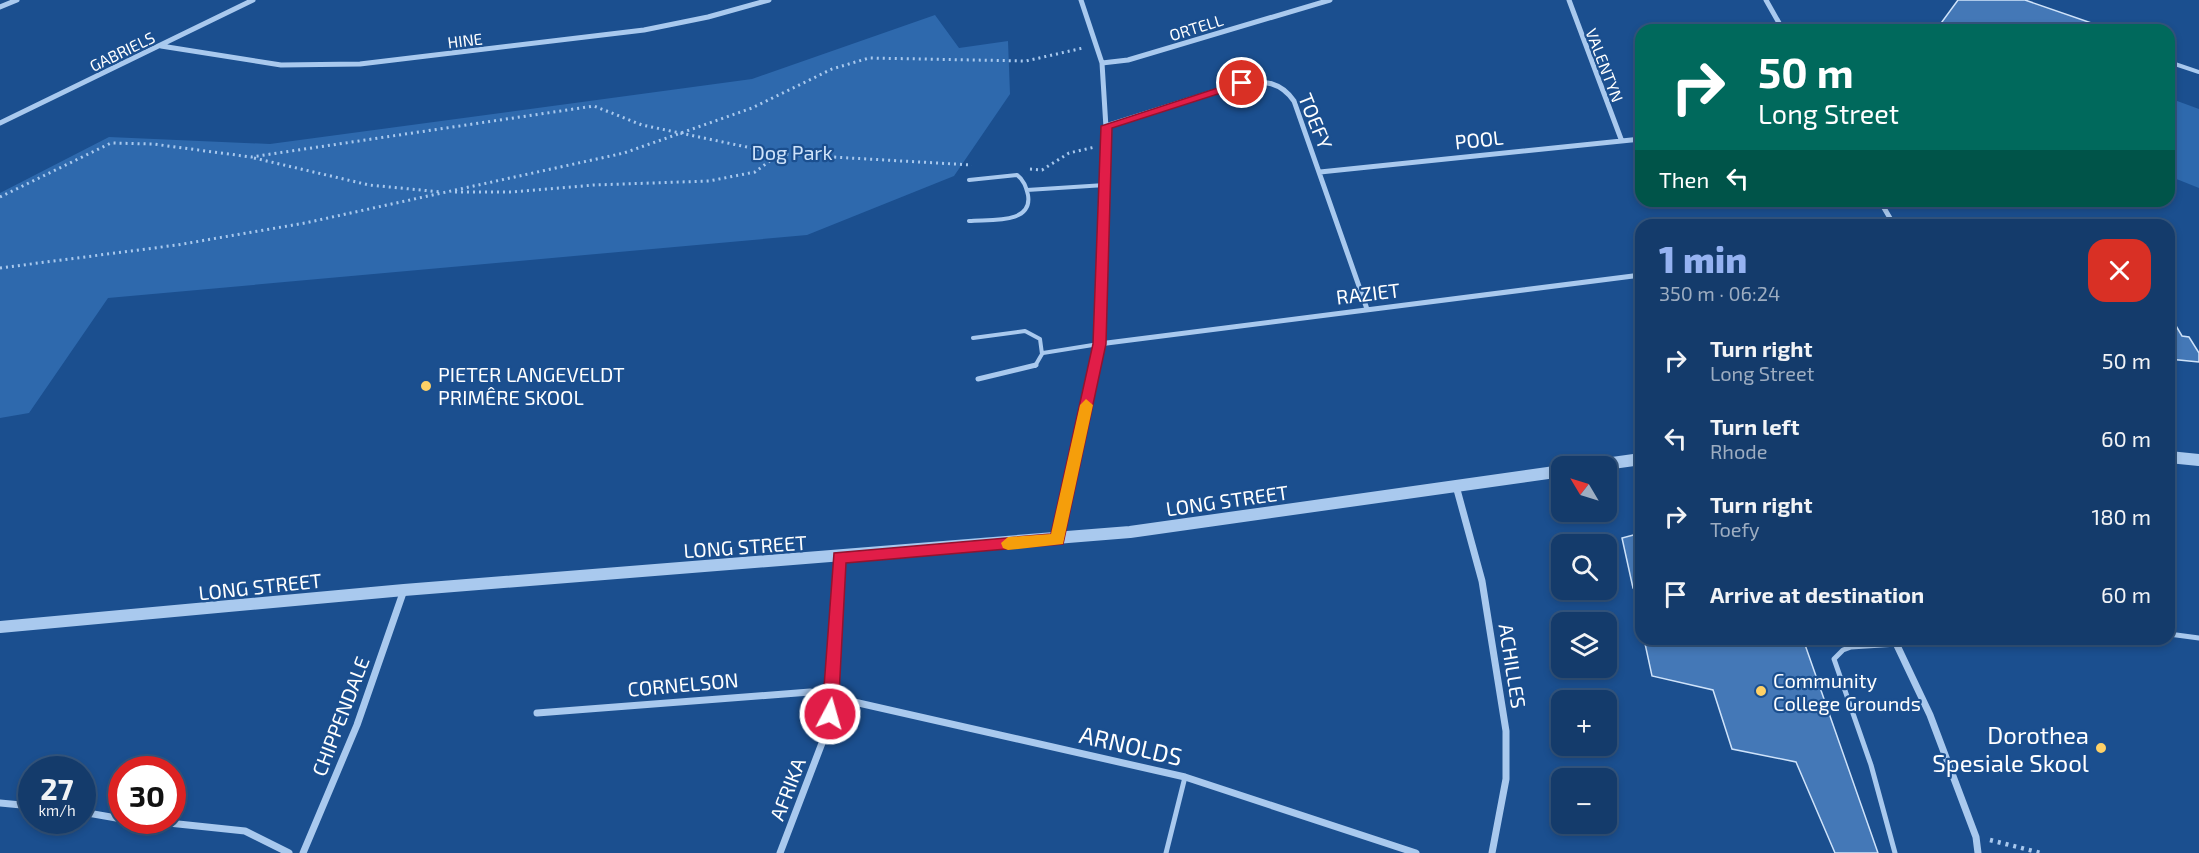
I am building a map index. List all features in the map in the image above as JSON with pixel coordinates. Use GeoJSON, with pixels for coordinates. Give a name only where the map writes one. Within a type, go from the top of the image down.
{"type":"FeatureCollection","features":[{"type":"Feature","properties":{"kind":"street"},"geometry":{"type":"LineString","coordinates":[[0,7],[17,0]]}},
{"type":"Feature","properties":{"kind":"street","name":"GABRIELS"},"geometry":{"type":"LineString","coordinates":[[0,123],[253,0]]}},
{"type":"Feature","properties":{"kind":"street","name":"HINE"},"geometry":{"type":"LineString","coordinates":[[161,46],[281,65],[360,64],[644,30],[708,17],[769,0]]}},
{"type":"Feature","properties":{"kind":"street"},"geometry":{"type":"LineString","coordinates":[[1058,539],[1099,344],[1106,185],[1107,144],[1102,63],[1081,0]]}},
{"type":"Feature","properties":{"kind":"street","name":"ORTELL"},"geometry":{"type":"LineString","coordinates":[[1102,63],[1128,60],[1330,0]]}},
{"type":"Feature","properties":{"kind":"street","name":"VALENTYN"},"geometry":{"type":"LineString","coordinates":[[1569,0],[1621,139]]}},
{"type":"Feature","properties":{"kind":"street"},"geometry":{"type":"LineString","coordinates":[[1766,0],[1780,24]]}},
{"type":"Feature","properties":{"kind":"street","name":"TOEFY"},"geometry":{"type":"LineString","coordinates":[[1106,126],[1242,83],[1258,80],[1283,87],[1291,94],[1367,309]]}},
{"type":"Feature","properties":{"kind":"street","name":"POOL"},"geometry":{"type":"LineString","coordinates":[[1320,172],[1635,139]]}},
{"type":"Feature","properties":{"kind":"street","name":"RAZIET"},"geometry":{"type":"LineString","coordinates":[[1099,344],[1635,275]]}},
{"type":"Feature","properties":{"kind":"street"},"geometry":{"type":"LineString","coordinates":[[2175,458],[2199,460]]}},
{"type":"Feature","properties":{"kind":"street"},"geometry":{"type":"LineString","coordinates":[[1617,462],[1635,460]]}},
{"type":"Feature","properties":{"kind":"street","name":"LONG STREET"},"geometry":{"type":"LineString","coordinates":[[0,627],[404,590],[839,558],[1130,532],[1551,473]]}},
{"type":"Feature","properties":{"kind":"street","name":"ACHILLES"},"geometry":{"type":"LineString","coordinates":[[1456,486],[1482,581],[1506,731],[1506,778],[1492,853]]}},
{"type":"Feature","properties":{"kind":"street","name":"AFRIKA"},"geometry":{"type":"LineString","coordinates":[[780,853],[827,730],[832,698],[839,558]]}},
{"type":"Feature","properties":{"kind":"street","name":"CHIPPENDALE"},"geometry":{"type":"LineString","coordinates":[[303,853],[357,725],[404,590]]}},
{"type":"Feature","properties":{"kind":"street"},"geometry":{"type":"LineString","coordinates":[[1897,645],[1930,715],[1976,837],[1978,853]]}},
{"type":"Feature","properties":{"kind":"street","name":"CORNELSON"},"geometry":{"type":"LineString","coordinates":[[537,713],[783,692],[810,692],[832,698]]}},
{"type":"Feature","properties":{"kind":"street","name":"ARNOLDS"},"geometry":{"type":"LineString","coordinates":[[832,698],[1185,777],[1416,853]]}},
{"type":"Feature","properties":{"kind":"street"},"geometry":{"type":"LineString","coordinates":[[0,803],[18,805]]}},
{"type":"Feature","properties":{"kind":"street"},"geometry":{"type":"LineString","coordinates":[[186,825],[244,831],[289,853]]}},
{"type":"Feature","properties":{"kind":"lane"},"geometry":{"type":"LineString","coordinates":[[2175,64],[2199,72]]}},
{"type":"Feature","properties":{"kind":"lane"},"geometry":{"type":"LineString","coordinates":[[969,180],[1017,175],[1023,180],[1027,190],[1028,209],[1026,214],[1018,218],[969,221]]}},
{"type":"Feature","properties":{"kind":"lane"},"geometry":{"type":"LineString","coordinates":[[1027,190],[1106,185]]}},
{"type":"Feature","properties":{"kind":"lane"},"geometry":{"type":"LineString","coordinates":[[973,338],[1025,332],[1040,339],[1044,353],[1041,361],[1034,367],[978,379]]}},
{"type":"Feature","properties":{"kind":"lane"},"geometry":{"type":"LineString","coordinates":[[1044,353],[1099,344]]}},
{"type":"Feature","properties":{"kind":"lane"},"geometry":{"type":"LineString","coordinates":[[2175,635],[2199,638]]}},
{"type":"Feature","properties":{"kind":"lane"},"geometry":{"type":"LineString","coordinates":[[1866,645],[1843,650],[1834,659],[1871,765],[1895,853]]}},
{"type":"Feature","properties":{"kind":"lane"},"geometry":{"type":"LineString","coordinates":[[1166,853],[1185,777]]}},
{"type":"Feature","properties":{"kind":"path"},"geometry":{"type":"LineString","coordinates":[[0,268],[177,245],[305,223],[624,153],[684,134],[752,108],[832,69],[869,58],[1026,61],[1096,45]]}},
{"type":"Feature","properties":{"kind":"path"},"geometry":{"type":"LineString","coordinates":[[250,157],[594,106],[642,125],[780,154],[978,165]]}},
{"type":"Feature","properties":{"kind":"path"},"geometry":{"type":"LineString","coordinates":[[0,197],[111,143],[153,144],[250,157],[369,185],[446,192],[512,192],[594,185],[709,181],[755,172],[780,154]]}},
{"type":"Feature","properties":{"kind":"path"},"geometry":{"type":"LineString","coordinates":[[1021,168],[1042,170],[1069,153],[1107,144]]}},
{"type":"Feature","properties":{"kind":"path"},"geometry":{"type":"LineString","coordinates":[[1976,837],[2041,853]]}},
{"type":"Feature","properties":{"kind":"green space","name":"Dog Park"},"geometry":{"type":"Polygon","coordinates":[[[935,15],[959,48],[1008,41],[1010,94],[954,176],[807,235],[108,298],[29,413],[0,418],[0,193],[109,137],[270,144],[752,79],[935,15]]]}},
{"type":"Feature","properties":{"kind":"green space"},"geometry":{"type":"Polygon","coordinates":[[[2175,100],[2199,109],[2199,188],[2175,178],[2175,100]]]}},
{"type":"Feature","properties":{"kind":"building"},"geometry":{"type":"Polygon","coordinates":[[[1958,0],[2025,0],[2094,24],[1940,24],[1958,0]]]}},
{"type":"Feature","properties":{"kind":"building"},"geometry":{"type":"Polygon","coordinates":[[[2175,324],[2182,336],[2189,337],[2199,353],[2199,362],[2175,360],[2175,324]]]}},
{"type":"Feature","properties":{"kind":"building"},"geometry":{"type":"Polygon","coordinates":[[[1635,535],[1635,588],[1633,588],[1622,538],[1635,535]]]}},
{"type":"Feature","properties":{"kind":"building"},"geometry":{"type":"Polygon","coordinates":[[[1645,645],[1805,645],[1878,853],[1835,853],[1796,762],[1732,749],[1713,690],[1652,676],[1645,645]]]}},
{"type":"Feature","properties":{"kind":"slow traffic"},"geometry":{"type":"LineString","coordinates":[[1008,543],[1058,539],[1086,405]]}},
{"type":"Feature","properties":{"kind":"place","name":"PIETER LANGEVELDT PRIMÊRE SKOOL"},"geometry":{"type":"Point","coordinates":[426,386]}},
{"type":"Feature","properties":{"kind":"place","name":"Community College Grounds"},"geometry":{"type":"Point","coordinates":[1761,691]}},
{"type":"Feature","properties":{"kind":"place","name":"Dorothea Spesiale Skool"},"geometry":{"type":"Point","coordinates":[2101,748]}},
{"type":"Feature","properties":{"kind":"route"},"geometry":{"type":"LineString","coordinates":[[830,714],[839,558],[1058,539],[1099,344],[1106,126],[1242,83]]}}]}
